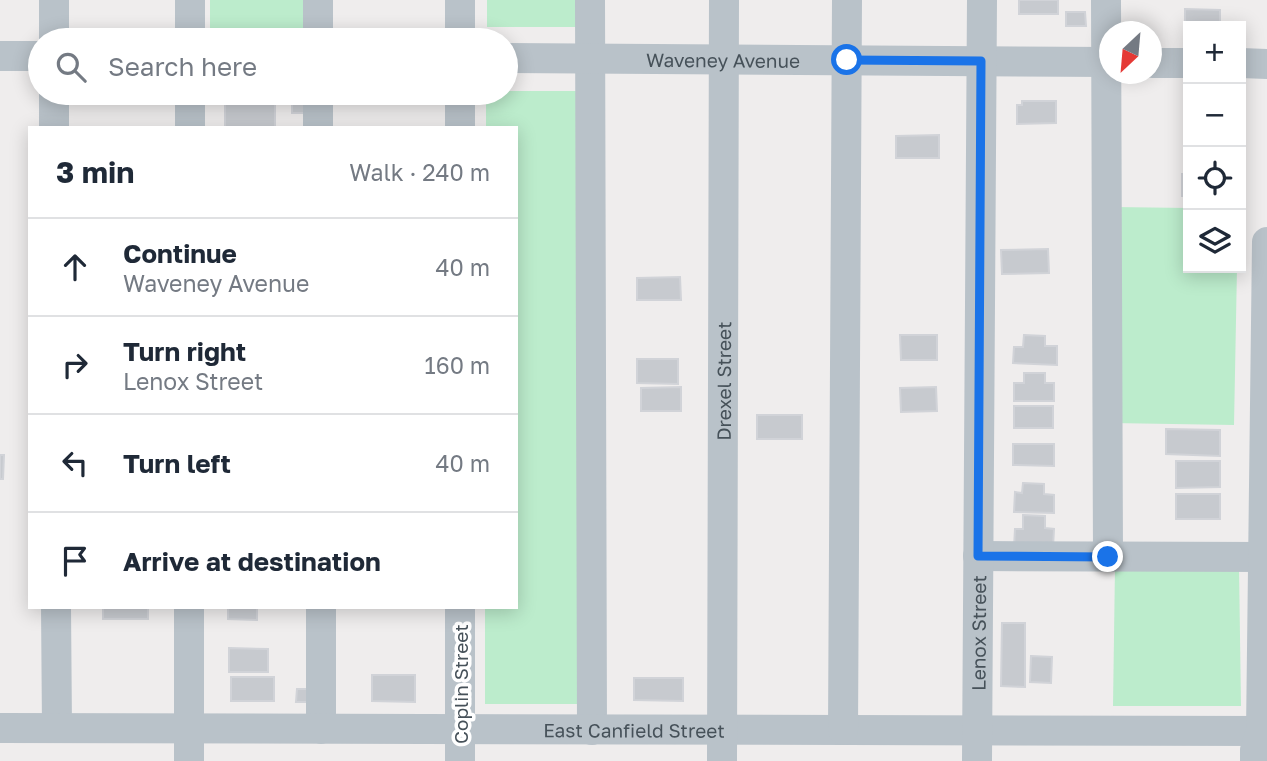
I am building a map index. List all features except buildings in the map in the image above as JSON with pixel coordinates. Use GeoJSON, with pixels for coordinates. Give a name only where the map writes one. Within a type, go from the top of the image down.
{"type":"FeatureCollection","features":[{"type":"Feature","properties":{"kind":"street"},"geometry":{"type":"LineString","coordinates":[[54,0],[54,28]]}},
{"type":"Feature","properties":{"kind":"street"},"geometry":{"type":"LineString","coordinates":[[190,0],[190,28]]}},
{"type":"Feature","properties":{"kind":"street"},"geometry":{"type":"LineString","coordinates":[[318,0],[318,28]]}},
{"type":"Feature","properties":{"kind":"street"},"geometry":{"type":"LineString","coordinates":[[460,0],[460,28]]}},
{"type":"Feature","properties":{"kind":"street"},"geometry":{"type":"LineString","coordinates":[[590,0],[592,730]]}},
{"type":"Feature","properties":{"kind":"street","name":"Drexel Street"},"geometry":{"type":"LineString","coordinates":[[722,761],[724,0]]}},
{"type":"Feature","properties":{"kind":"street"},"geometry":{"type":"LineString","coordinates":[[843,730],[847,0]]}},
{"type":"Feature","properties":{"kind":"street","name":"Lenox Street"},"geometry":{"type":"LineString","coordinates":[[976,761],[982,0]]}},
{"type":"Feature","properties":{"kind":"street"},"geometry":{"type":"LineString","coordinates":[[1106,0],[1107,21]]}},
{"type":"Feature","properties":{"kind":"street"},"geometry":{"type":"LineString","coordinates":[[0,56],[28,56]]}},
{"type":"Feature","properties":{"kind":"street","name":"Waveney Avenue"},"geometry":{"type":"LineString","coordinates":[[518,58],[1099,62]]}},
{"type":"Feature","properties":{"kind":"street"},"geometry":{"type":"LineString","coordinates":[[1162,63],[1183,63]]}},
{"type":"Feature","properties":{"kind":"street"},"geometry":{"type":"LineString","coordinates":[[1246,63],[1267,64]]}},
{"type":"Feature","properties":{"kind":"street"},"geometry":{"type":"LineString","coordinates":[[1108,84],[1108,557]]}},
{"type":"Feature","properties":{"kind":"street"},"geometry":{"type":"LineString","coordinates":[[54,105],[54,126]]}},
{"type":"Feature","properties":{"kind":"street"},"geometry":{"type":"LineString","coordinates":[[190,105],[190,126]]}},
{"type":"Feature","properties":{"kind":"street"},"geometry":{"type":"LineString","coordinates":[[318,105],[318,126]]}},
{"type":"Feature","properties":{"kind":"street"},"geometry":{"type":"LineString","coordinates":[[460,105],[460,126]]}},
{"type":"Feature","properties":{"kind":"street"},"geometry":{"type":"LineString","coordinates":[[1255,761],[1255,750],[1264,731],[1267,242]]}},
{"type":"Feature","properties":{"kind":"street"},"geometry":{"type":"LineString","coordinates":[[978,556],[1265,557]]}},
{"type":"Feature","properties":{"kind":"street"},"geometry":{"type":"LineString","coordinates":[[56,609],[57,728]]}},
{"type":"Feature","properties":{"kind":"street"},"geometry":{"type":"LineString","coordinates":[[189,761],[190,609]]}},
{"type":"Feature","properties":{"kind":"street"},"geometry":{"type":"LineString","coordinates":[[321,609],[321,729]]}},
{"type":"Feature","properties":{"kind":"street","name":"Coplin Street"},"geometry":{"type":"LineString","coordinates":[[460,609],[460,761]]}},
{"type":"Feature","properties":{"kind":"street","name":"East Canfield Street"},"geometry":{"type":"LineString","coordinates":[[0,728],[1264,731]]}},
{"type":"Feature","properties":{"kind":"green space"},"geometry":{"type":"Polygon","coordinates":[[[210,0],[305,0],[305,28],[210,28],[210,0]]]}},
{"type":"Feature","properties":{"kind":"green space"},"geometry":{"type":"Polygon","coordinates":[[[487,0],[580,0],[580,27],[487,27],[487,0]]]}},
{"type":"Feature","properties":{"kind":"green space"},"geometry":{"type":"Polygon","coordinates":[[[518,91],[583,91],[583,704],[485,704],[485,609],[518,609],[518,126],[486,126],[486,105],[518,105],[518,91]]]}},
{"type":"Feature","properties":{"kind":"green space"},"geometry":{"type":"Polygon","coordinates":[[[1114,207],[1183,208],[1183,273],[1237,273],[1234,425],[1111,423],[1114,207]]]}},
{"type":"Feature","properties":{"kind":"green space"},"geometry":{"type":"Polygon","coordinates":[[[1115,567],[1239,567],[1241,706],[1113,706],[1115,567]]]}},
{"type":"Feature","properties":{"kind":"route"},"geometry":{"type":"LineString","coordinates":[[847,60],[981,61],[978,556],[1108,557]]}}]}
